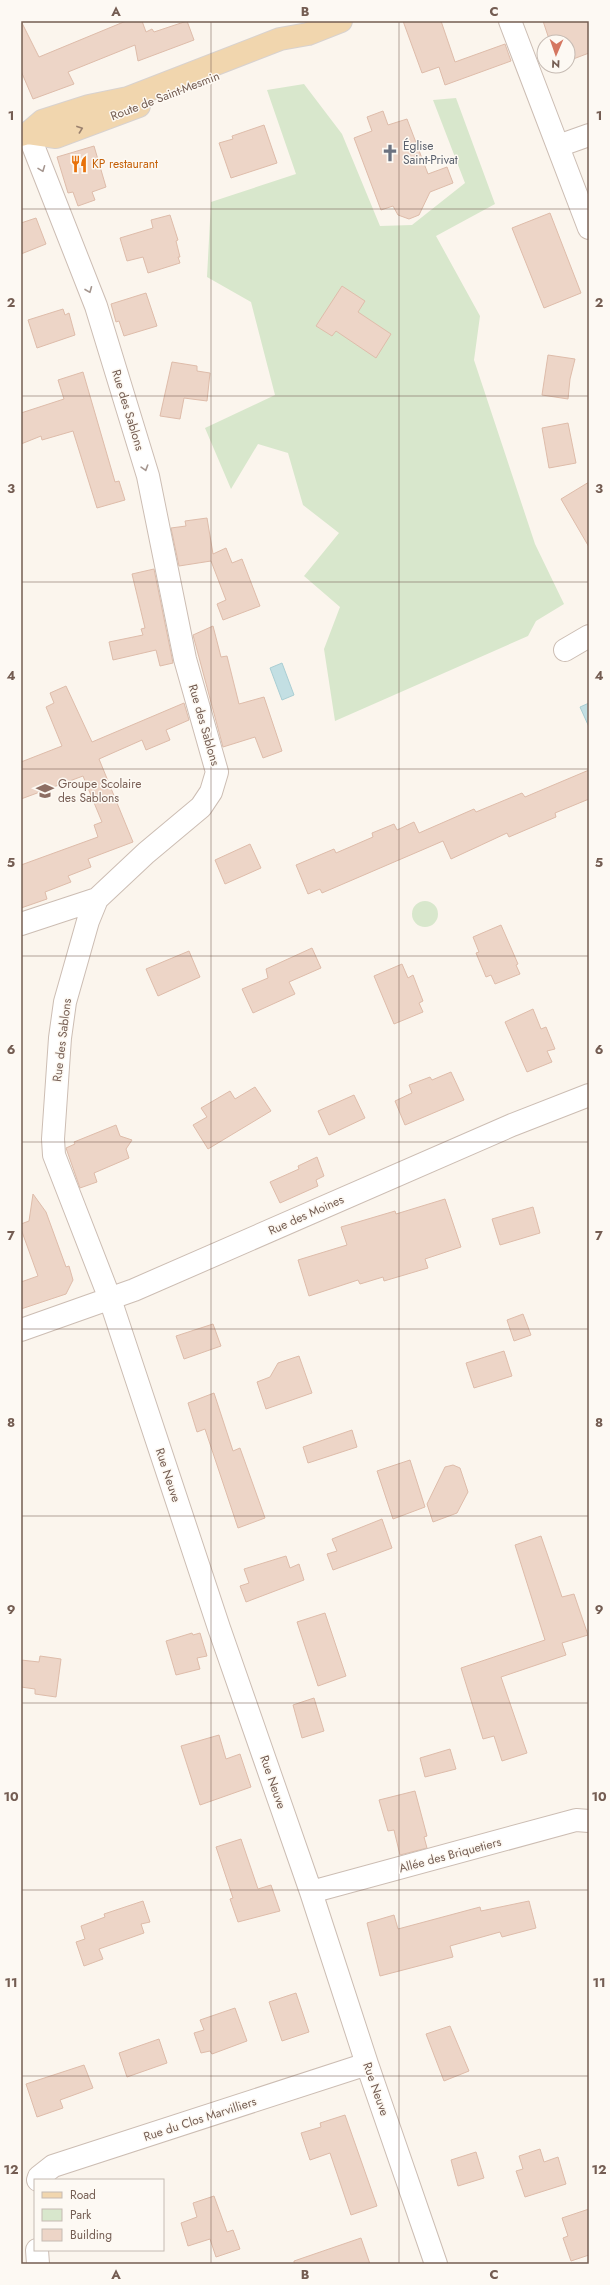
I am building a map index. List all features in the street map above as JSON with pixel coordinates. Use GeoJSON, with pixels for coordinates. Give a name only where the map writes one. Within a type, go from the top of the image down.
{"type":"FeatureCollection","features":[{"type":"Feature","properties":{"kind":"main road","name":"Route de Saint-Mesmin"},"geometry":{"type":"LineString","coordinates":[[25,134],[56,137],[79,130],[284,49],[297,29],[341,21]]}},
{"type":"Feature","properties":{"kind":"street"},"geometry":{"type":"LineString","coordinates":[[510,21],[589,228]]}},
{"type":"Feature","properties":{"kind":"street","name":"Rue des Sablons"},"geometry":{"type":"LineString","coordinates":[[25,134],[96,306],[148,476],[185,660],[217,772],[211,792],[201,807],[146,853],[98,899],[88,921],[65,1002],[60,1038],[52,1139],[54,1155],[110,1299]]}},
{"type":"Feature","properties":{"kind":"street"},"geometry":{"type":"LineString","coordinates":[[558,146],[589,135]]}},
{"type":"Feature","properties":{"kind":"street"},"geometry":{"type":"LineString","coordinates":[[565,650],[589,636]]}},
{"type":"Feature","properties":{"kind":"street"},"geometry":{"type":"LineString","coordinates":[[21,924],[98,899]]}},
{"type":"Feature","properties":{"kind":"street","name":"Rue des Moines"},"geometry":{"type":"LineString","coordinates":[[21,1330],[110,1299],[512,1125],[589,1095]]}},
{"type":"Feature","properties":{"kind":"street","name":"Rue Neuve"},"geometry":{"type":"LineString","coordinates":[[110,1299],[219,1628],[311,1892],[367,2064],[436,2264]]}},
{"type":"Feature","properties":{"kind":"street","name":"Allée des Briquetiers"},"geometry":{"type":"LineString","coordinates":[[311,1892],[576,1820],[589,1821]]}},
{"type":"Feature","properties":{"kind":"street","name":"Rue du Clos Marvilliers"},"geometry":{"type":"LineString","coordinates":[[38,2179],[53,2166],[367,2064]]}},
{"type":"Feature","properties":{"kind":"street"},"geometry":{"type":"LineString","coordinates":[[38,2251],[38,2264]]}},
{"type":"Feature","properties":{"kind":"green space"},"geometry":{"type":"Polygon","coordinates":[[[304,84],[342,134],[380,226],[412,225],[465,183],[433,100],[456,98],[495,204],[436,236],[480,316],[474,360],[535,544],[564,604],[536,621],[528,636],[335,721],[324,649],[340,607],[304,576],[339,533],[303,505],[288,453],[258,444],[231,489],[205,428],[275,395],[251,302],[207,277],[211,202],[296,174],[267,90],[304,84]]]}},
{"type":"Feature","properties":{"kind":"green space"},"geometry":{"type":"Polygon","coordinates":[[[425,901],[434,905],[438,914],[434,923],[425,927],[416,923],[412,914],[416,905],[425,901]]]}},
{"type":"Feature","properties":{"kind":"water"},"geometry":{"type":"Polygon","coordinates":[[[282,663],[294,695],[282,700],[270,668],[282,663]]]}},
{"type":"Feature","properties":{"kind":"water"},"geometry":{"type":"Polygon","coordinates":[[[589,703],[589,727],[580,707],[589,703]]]}},
{"type":"Feature","properties":{"kind":"building"},"geometry":{"type":"Polygon","coordinates":[[[21,21],[39,57],[126,21],[142,21],[146,32],[152,29],[154,32],[187,21],[194,40],[138,61],[135,45],[68,72],[74,84],[33,99],[21,71],[21,21]]]}},
{"type":"Feature","properties":{"kind":"building"},"geometry":{"type":"Polygon","coordinates":[[[403,21],[441,21],[455,62],[505,44],[511,61],[445,85],[439,67],[422,73],[403,21]]]}},
{"type":"Feature","properties":{"kind":"building"},"geometry":{"type":"Polygon","coordinates":[[[543,21],[589,21],[589,53],[576,58],[576,34],[547,34],[543,21]]]}},
{"type":"Feature","properties":{"kind":"building","name":"Église Saint-Privat"},"geometry":{"type":"Polygon","coordinates":[[[383,111],[388,125],[407,119],[428,174],[447,167],[453,183],[430,192],[419,215],[409,219],[398,215],[393,206],[381,210],[354,138],[372,131],[367,117],[383,111]]]}},
{"type":"Feature","properties":{"kind":"building"},"geometry":{"type":"Polygon","coordinates":[[[264,125],[277,163],[231,178],[219,143],[233,139],[232,136],[264,125]]]}},
{"type":"Feature","properties":{"kind":"building"},"geometry":{"type":"Polygon","coordinates":[[[94,146],[106,187],[92,192],[95,200],[78,206],[73,192],[68,193],[57,157],[94,146]]]}},
{"type":"Feature","properties":{"kind":"building"},"geometry":{"type":"Polygon","coordinates":[[[550,213],[581,293],[544,308],[512,228],[550,213]]]}},
{"type":"Feature","properties":{"kind":"building"},"geometry":{"type":"Polygon","coordinates":[[[170,215],[178,240],[176,241],[180,263],[148,273],[143,257],[127,261],[120,238],[153,228],[151,220],[170,215]]]}},
{"type":"Feature","properties":{"kind":"building"},"geometry":{"type":"Polygon","coordinates":[[[36,218],[46,244],[21,254],[21,223],[36,218]]]}},
{"type":"Feature","properties":{"kind":"building"},"geometry":{"type":"Polygon","coordinates":[[[342,286],[365,301],[358,312],[391,334],[376,358],[336,331],[332,336],[316,326],[342,286]]]}},
{"type":"Feature","properties":{"kind":"building"},"geometry":{"type":"Polygon","coordinates":[[[146,293],[157,326],[124,336],[119,321],[116,322],[111,304],[146,293]]]}},
{"type":"Feature","properties":{"kind":"building"},"geometry":{"type":"Polygon","coordinates":[[[63,309],[65,315],[69,313],[75,335],[37,348],[28,320],[63,309]]]}},
{"type":"Feature","properties":{"kind":"building"},"geometry":{"type":"Polygon","coordinates":[[[548,355],[575,359],[570,379],[568,399],[542,395],[548,355]]]}},
{"type":"Feature","properties":{"kind":"building"},"geometry":{"type":"Polygon","coordinates":[[[172,362],[197,366],[197,371],[210,373],[207,401],[184,398],[180,419],[160,416],[172,362]]]}},
{"type":"Feature","properties":{"kind":"building"},"geometry":{"type":"Polygon","coordinates":[[[83,372],[115,482],[119,481],[125,500],[97,508],[73,431],[42,440],[41,436],[21,444],[21,413],[64,399],[58,380],[83,372]]]}},
{"type":"Feature","properties":{"kind":"building"},"geometry":{"type":"Polygon","coordinates":[[[568,423],[576,463],[549,468],[542,428],[568,423]]]}},
{"type":"Feature","properties":{"kind":"building"},"geometry":{"type":"Polygon","coordinates":[[[589,482],[589,547],[561,499],[589,482]]]}},
{"type":"Feature","properties":{"kind":"building"},"geometry":{"type":"Polygon","coordinates":[[[207,518],[213,554],[226,548],[232,563],[242,559],[260,606],[223,620],[217,604],[226,600],[211,561],[179,566],[171,528],[186,526],[185,521],[207,518]]]}},
{"type":"Feature","properties":{"kind":"building"},"geometry":{"type":"Polygon","coordinates":[[[154,569],[173,663],[160,666],[156,650],[113,660],[109,642],[143,635],[141,629],[145,628],[132,574],[154,569]]]}},
{"type":"Feature","properties":{"kind":"building"},"geometry":{"type":"Polygon","coordinates":[[[213,626],[221,657],[227,656],[239,704],[264,697],[282,751],[263,758],[255,737],[223,747],[193,635],[213,626]]]}},
{"type":"Feature","properties":{"kind":"building"},"geometry":{"type":"Polygon","coordinates":[[[66,686],[92,742],[184,703],[189,720],[166,730],[170,740],[146,750],[142,740],[99,759],[133,842],[88,859],[91,867],[68,876],[71,882],[45,892],[47,899],[21,908],[21,865],[98,837],[94,825],[102,822],[83,776],[21,799],[21,762],[62,746],[46,707],[54,703],[50,693],[66,686]]]}},
{"type":"Feature","properties":{"kind":"building"},"geometry":{"type":"Polygon","coordinates":[[[589,770],[589,799],[555,813],[556,817],[509,837],[507,833],[451,859],[443,841],[322,893],[320,889],[308,894],[296,865],[334,849],[336,853],[373,837],[372,833],[394,824],[397,830],[414,822],[419,833],[474,809],[476,812],[522,793],[525,797],[589,770]]]}},
{"type":"Feature","properties":{"kind":"building"},"geometry":{"type":"Polygon","coordinates":[[[250,844],[261,868],[225,884],[215,860],[250,844]]]}},
{"type":"Feature","properties":{"kind":"building"},"geometry":{"type":"Polygon","coordinates":[[[501,925],[518,964],[516,965],[520,974],[495,984],[491,975],[486,977],[476,953],[479,952],[473,937],[501,925]]]}},
{"type":"Feature","properties":{"kind":"building"},"geometry":{"type":"Polygon","coordinates":[[[312,948],[321,968],[289,982],[295,994],[253,1013],[242,989],[268,978],[266,969],[312,948]]]}},
{"type":"Feature","properties":{"kind":"building"},"geometry":{"type":"Polygon","coordinates":[[[189,951],[200,977],[158,996],[146,969],[189,951]]]}},
{"type":"Feature","properties":{"kind":"building"},"geometry":{"type":"Polygon","coordinates":[[[402,964],[408,978],[413,975],[423,1001],[419,1003],[423,1012],[394,1024],[374,976],[402,964]]]}},
{"type":"Feature","properties":{"kind":"building"},"geometry":{"type":"Polygon","coordinates":[[[533,1009],[541,1029],[546,1027],[555,1049],[547,1051],[552,1062],[527,1072],[505,1022],[533,1009]]]}},
{"type":"Feature","properties":{"kind":"building"},"geometry":{"type":"Polygon","coordinates":[[[451,1072],[464,1100],[405,1125],[395,1101],[412,1093],[409,1085],[430,1077],[432,1080],[451,1072]]]}},
{"type":"Feature","properties":{"kind":"building"},"geometry":{"type":"Polygon","coordinates":[[[255,1087],[271,1111],[208,1149],[193,1125],[207,1117],[201,1108],[230,1091],[235,1099],[255,1087]]]}},
{"type":"Feature","properties":{"kind":"building"},"geometry":{"type":"Polygon","coordinates":[[[354,1095],[365,1118],[329,1135],[318,1111],[354,1095]]]}},
{"type":"Feature","properties":{"kind":"building"},"geometry":{"type":"Polygon","coordinates":[[[116,1125],[120,1136],[132,1140],[126,1149],[129,1158],[94,1173],[97,1182],[80,1188],[66,1148],[75,1144],[74,1142],[116,1125]]]}},
{"type":"Feature","properties":{"kind":"building"},"geometry":{"type":"Polygon","coordinates":[[[317,1157],[324,1176],[316,1180],[318,1186],[280,1203],[270,1182],[299,1169],[298,1166],[317,1157]]]}},
{"type":"Feature","properties":{"kind":"building"},"geometry":{"type":"Polygon","coordinates":[[[33,1194],[46,1212],[66,1267],[69,1266],[73,1280],[66,1294],[21,1309],[21,1282],[38,1276],[21,1229],[21,1224],[29,1221],[33,1194]]]}},
{"type":"Feature","properties":{"kind":"building"},"geometry":{"type":"Polygon","coordinates":[[[445,1199],[461,1247],[425,1259],[428,1268],[384,1281],[383,1277],[360,1284],[358,1280],[309,1296],[298,1260],[347,1245],[341,1227],[395,1211],[396,1214],[445,1199]]]}},
{"type":"Feature","properties":{"kind":"building"},"geometry":{"type":"Polygon","coordinates":[[[533,1207],[540,1233],[500,1245],[492,1219],[533,1207]]]}},
{"type":"Feature","properties":{"kind":"building"},"geometry":{"type":"Polygon","coordinates":[[[523,1314],[531,1335],[514,1341],[507,1320],[523,1314]]]}},
{"type":"Feature","properties":{"kind":"building"},"geometry":{"type":"Polygon","coordinates":[[[213,1324],[221,1346],[184,1359],[176,1336],[213,1324]]]}},
{"type":"Feature","properties":{"kind":"building"},"geometry":{"type":"Polygon","coordinates":[[[504,1351],[512,1376],[474,1388],[466,1363],[504,1351]]]}},
{"type":"Feature","properties":{"kind":"building"},"geometry":{"type":"Polygon","coordinates":[[[299,1356],[312,1393],[266,1409],[257,1382],[270,1377],[278,1363],[299,1356]]]}},
{"type":"Feature","properties":{"kind":"building"},"geometry":{"type":"Polygon","coordinates":[[[214,1393],[233,1451],[240,1448],[265,1518],[238,1528],[205,1429],[197,1432],[188,1403],[214,1393]]]}},
{"type":"Feature","properties":{"kind":"building"},"geometry":{"type":"Polygon","coordinates":[[[352,1430],[357,1447],[308,1463],[303,1447],[352,1430]]]}},
{"type":"Feature","properties":{"kind":"building"},"geometry":{"type":"Polygon","coordinates":[[[410,1460],[425,1507],[393,1519],[377,1471],[410,1460]]]}},
{"type":"Feature","properties":{"kind":"building"},"geometry":{"type":"Polygon","coordinates":[[[453,1465],[460,1468],[468,1492],[457,1513],[433,1522],[427,1504],[445,1467],[453,1465]]]}},
{"type":"Feature","properties":{"kind":"building"},"geometry":{"type":"Polygon","coordinates":[[[382,1519],[392,1548],[333,1570],[327,1554],[337,1551],[332,1539],[382,1519]]]}},
{"type":"Feature","properties":{"kind":"building"},"geometry":{"type":"Polygon","coordinates":[[[541,1536],[562,1597],[574,1594],[588,1635],[562,1643],[566,1655],[501,1677],[527,1753],[502,1761],[494,1736],[483,1739],[461,1668],[545,1640],[515,1545],[541,1536]]]}},
{"type":"Feature","properties":{"kind":"building"},"geometry":{"type":"Polygon","coordinates":[[[286,1556],[290,1568],[299,1564],[304,1580],[246,1602],[240,1586],[249,1583],[244,1569],[286,1556]]]}},
{"type":"Feature","properties":{"kind":"building"},"geometry":{"type":"Polygon","coordinates":[[[325,1613],[346,1676],[318,1686],[297,1622],[325,1613]]]}},
{"type":"Feature","properties":{"kind":"building"},"geometry":{"type":"Polygon","coordinates":[[[192,1633],[193,1635],[200,1633],[207,1656],[197,1658],[200,1669],[176,1675],[166,1641],[192,1633]]]}},
{"type":"Feature","properties":{"kind":"building"},"geometry":{"type":"Polygon","coordinates":[[[40,1656],[61,1659],[56,1697],[35,1694],[35,1689],[21,1687],[21,1660],[39,1662],[40,1656]]]}},
{"type":"Feature","properties":{"kind":"building"},"geometry":{"type":"Polygon","coordinates":[[[314,1698],[324,1731],[302,1738],[293,1705],[314,1698]]]}},
{"type":"Feature","properties":{"kind":"building"},"geometry":{"type":"Polygon","coordinates":[[[219,1735],[226,1759],[240,1754],[251,1787],[200,1805],[181,1746],[219,1735]]]}},
{"type":"Feature","properties":{"kind":"building"},"geometry":{"type":"Polygon","coordinates":[[[450,1749],[456,1769],[425,1777],[420,1758],[450,1749]]]}},
{"type":"Feature","properties":{"kind":"building"},"geometry":{"type":"Polygon","coordinates":[[[415,1791],[427,1836],[424,1837],[427,1848],[400,1855],[394,1830],[388,1831],[379,1800],[415,1791]]]}},
{"type":"Feature","properties":{"kind":"building"},"geometry":{"type":"Polygon","coordinates":[[[241,1839],[258,1889],[271,1885],[280,1911],[238,1922],[230,1899],[233,1898],[216,1847],[241,1839]]]}},
{"type":"Feature","properties":{"kind":"building"},"geometry":{"type":"Polygon","coordinates":[[[143,1901],[150,1922],[141,1924],[144,1933],[99,1949],[103,1959],[84,1966],[76,1942],[85,1939],[81,1926],[105,1917],[104,1914],[143,1901]]]}},
{"type":"Feature","properties":{"kind":"building"},"geometry":{"type":"Polygon","coordinates":[[[529,1901],[536,1928],[502,1937],[500,1932],[450,1946],[453,1957],[380,1976],[367,1923],[394,1915],[398,1929],[480,1907],[481,1911],[529,1901]]]}},
{"type":"Feature","properties":{"kind":"building"},"geometry":{"type":"Polygon","coordinates":[[[296,1993],[309,2032],[282,2041],[269,2002],[296,1993]]]}},
{"type":"Feature","properties":{"kind":"building"},"geometry":{"type":"Polygon","coordinates":[[[235,2008],[247,2041],[212,2054],[210,2051],[201,2053],[194,2033],[204,2030],[200,2020],[235,2008]]]}},
{"type":"Feature","properties":{"kind":"building"},"geometry":{"type":"Polygon","coordinates":[[[450,2026],[469,2071],[444,2081],[426,2034],[450,2026]]]}},
{"type":"Feature","properties":{"kind":"building"},"geometry":{"type":"Polygon","coordinates":[[[159,2039],[167,2063],[127,2077],[119,2053],[159,2039]]]}},
{"type":"Feature","properties":{"kind":"building"},"geometry":{"type":"Polygon","coordinates":[[[84,2065],[93,2088],[60,2100],[63,2108],[37,2117],[26,2084],[84,2065]]]}},
{"type":"Feature","properties":{"kind":"building"},"geometry":{"type":"Polygon","coordinates":[[[345,2115],[377,2206],[351,2215],[330,2153],[310,2160],[301,2133],[321,2127],[320,2123],[345,2115]]]}},
{"type":"Feature","properties":{"kind":"building"},"geometry":{"type":"Polygon","coordinates":[[[540,2149],[544,2162],[558,2157],[566,2184],[525,2197],[516,2171],[523,2169],[519,2156],[540,2149]]]}},
{"type":"Feature","properties":{"kind":"building"},"geometry":{"type":"Polygon","coordinates":[[[476,2152],[484,2178],[458,2186],[451,2160],[476,2152]]]}},
{"type":"Feature","properties":{"kind":"building"},"geometry":{"type":"Polygon","coordinates":[[[214,2196],[227,2232],[233,2230],[240,2249],[216,2257],[210,2239],[188,2246],[181,2223],[197,2217],[193,2203],[214,2196]]]}},
{"type":"Feature","properties":{"kind":"building"},"geometry":{"type":"Polygon","coordinates":[[[589,2209],[589,2255],[571,2261],[563,2238],[568,2236],[562,2218],[589,2209]]]}},
{"type":"Feature","properties":{"kind":"building"},"geometry":{"type":"Polygon","coordinates":[[[361,2238],[370,2264],[294,2264],[294,2261],[361,2238]]]}},
{"type":"Feature","properties":{"kind":"place","name":"Église Saint-Privat"},"geometry":{"type":"Point","coordinates":[390,153]}},
{"type":"Feature","properties":{"kind":"place","name":"KP restaurant"},"geometry":{"type":"Point","coordinates":[79,164]}},
{"type":"Feature","properties":{"kind":"place","name":"Groupe Scolaire des Sablons"},"geometry":{"type":"Point","coordinates":[45,791]}}]}
